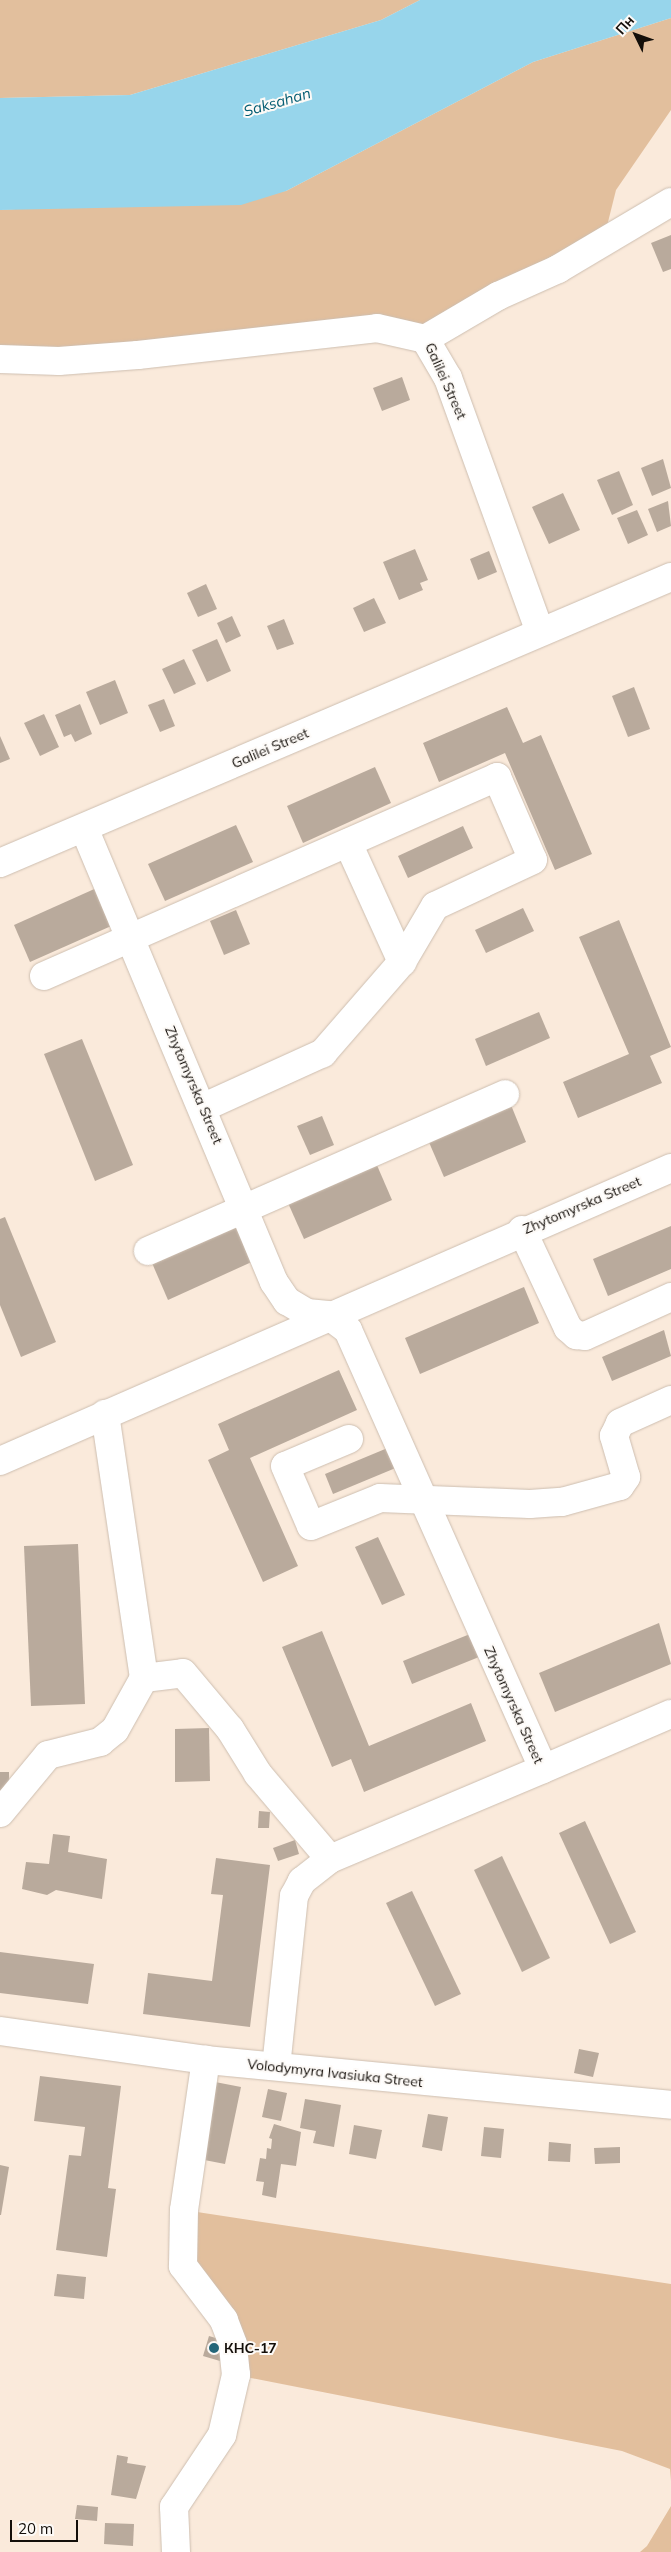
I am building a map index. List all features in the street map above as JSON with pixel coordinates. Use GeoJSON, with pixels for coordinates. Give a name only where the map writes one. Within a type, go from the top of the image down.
{"type":"FeatureCollection","features":[{"type":"Feature","properties":{"kind":"street","name":"Galilei Street"},"geometry":{"type":"LineString","coordinates":[[540,632],[448,378],[425,339],[498,296],[558,269],[671,202]]}},
{"type":"Feature","properties":{"kind":"street"},"geometry":{"type":"LineString","coordinates":[[0,359],[58,361],[138,355],[377,328],[425,339]]}},
{"type":"Feature","properties":{"kind":"street","name":"Galilei Street"},"geometry":{"type":"LineString","coordinates":[[0,863],[671,577]]}},
{"type":"Feature","properties":{"kind":"street"},"geometry":{"type":"LineString","coordinates":[[44,976],[497,777],[533,860],[435,906],[402,962],[323,1053],[204,1107]]}},
{"type":"Feature","properties":{"kind":"street","name":"Zhytomyrska Street"},"geometry":{"type":"LineString","coordinates":[[84,828],[204,1107],[274,1282],[287,1301],[307,1313],[328,1315],[348,1330],[543,1769],[330,1859],[302,1881],[294,1896],[276,2066]]}},
{"type":"Feature","properties":{"kind":"street"},"geometry":{"type":"LineString","coordinates":[[348,843],[402,962]]}},
{"type":"Feature","properties":{"kind":"street"},"geometry":{"type":"LineString","coordinates":[[148,1251],[245,1210],[505,1094]]}},
{"type":"Feature","properties":{"kind":"street","name":"Zhytomyrska Street"},"geometry":{"type":"LineString","coordinates":[[0,1461],[522,1230],[671,1168]]}},
{"type":"Feature","properties":{"kind":"street"},"geometry":{"type":"LineString","coordinates":[[522,1230],[568,1328],[576,1335],[585,1336],[671,1297]]}},
{"type":"Feature","properties":{"kind":"street"},"geometry":{"type":"LineString","coordinates":[[349,1439],[285,1466],[312,1526],[380,1498],[423,1498],[497,1505],[562,1502],[620,1486],[626,1477],[614,1436],[620,1423],[671,1400]]}},
{"type":"Feature","properties":{"kind":"street"},"geometry":{"type":"LineString","coordinates":[[0,1813],[48,1756],[100,1742],[114,1730],[144,1678],[105,1414]]}},
{"type":"Feature","properties":{"kind":"street"},"geometry":{"type":"LineString","coordinates":[[144,1678],[183,1673],[230,1729],[258,1774],[330,1859]]}},
{"type":"Feature","properties":{"kind":"street"},"geometry":{"type":"LineString","coordinates":[[543,1769],[671,1714]]}},
{"type":"Feature","properties":{"kind":"street","name":"Volodymyra Ivasiuka Street"},"geometry":{"type":"LineString","coordinates":[[0,2031],[206,2060],[671,2105]]}},
{"type":"Feature","properties":{"kind":"street"},"geometry":{"type":"LineString","coordinates":[[176,2552],[174,2507],[222,2434],[236,2375],[233,2344],[224,2320],[183,2266],[184,2210],[206,2060]]}},
{"type":"Feature","properties":{"kind":"shaded area"},"geometry":{"type":"Polygon","coordinates":[[[0,0],[420,0],[381,20],[130,95],[0,98],[0,0]]]}},
{"type":"Feature","properties":{"kind":"shaded area"},"geometry":{"type":"Polygon","coordinates":[[[671,18],[671,110],[616,190],[604,238],[443,326],[0,359],[0,210],[286,191],[533,62],[671,18]]]}},
{"type":"Feature","properties":{"kind":"shaded area"},"geometry":{"type":"Polygon","coordinates":[[[184,2210],[671,2284],[671,2481],[670,2469],[622,2451],[236,2375],[187,2275],[184,2210]]]}},
{"type":"Feature","properties":{"kind":"shaded area"},"geometry":{"type":"Polygon","coordinates":[[[671,2506],[671,2552],[640,2552],[647,2546],[671,2506]]]}},
{"type":"Feature","properties":{"kind":"water","name":"Saksahan"},"geometry":{"type":"Polygon","coordinates":[[[420,0],[671,0],[671,18],[533,62],[286,191],[241,205],[0,210],[0,98],[130,95],[381,20],[420,0]]]}},
{"type":"Feature","properties":{"kind":"building"},"geometry":{"type":"Polygon","coordinates":[[[671,235],[671,269],[663,272],[651,243],[671,235]]]}},
{"type":"Feature","properties":{"kind":"building"},"geometry":{"type":"Polygon","coordinates":[[[402,377],[410,400],[382,411],[373,388],[402,377]]]}},
{"type":"Feature","properties":{"kind":"building"},"geometry":{"type":"Polygon","coordinates":[[[663,459],[671,488],[652,496],[641,468],[663,459]]]}},
{"type":"Feature","properties":{"kind":"building"},"geometry":{"type":"Polygon","coordinates":[[[619,471],[633,505],[612,515],[597,480],[619,471]]]}},
{"type":"Feature","properties":{"kind":"building"},"geometry":{"type":"Polygon","coordinates":[[[563,493],[580,530],[549,544],[532,507],[563,493]]]}},
{"type":"Feature","properties":{"kind":"building"},"geometry":{"type":"Polygon","coordinates":[[[668,501],[671,526],[657,532],[648,509],[668,501]]]}},
{"type":"Feature","properties":{"kind":"building"},"geometry":{"type":"Polygon","coordinates":[[[637,510],[648,535],[628,544],[617,518],[637,510]]]}},
{"type":"Feature","properties":{"kind":"building"},"geometry":{"type":"Polygon","coordinates":[[[415,549],[428,580],[420,583],[423,590],[399,600],[383,562],[415,549]]]}},
{"type":"Feature","properties":{"kind":"building"},"geometry":{"type":"Polygon","coordinates":[[[489,551],[497,572],[478,580],[470,559],[489,551]]]}},
{"type":"Feature","properties":{"kind":"building"},"geometry":{"type":"Polygon","coordinates":[[[206,584],[217,609],[198,617],[187,593],[206,584]]]}},
{"type":"Feature","properties":{"kind":"building"},"geometry":{"type":"Polygon","coordinates":[[[374,598],[386,623],[364,632],[353,608],[374,598]]]}},
{"type":"Feature","properties":{"kind":"building"},"geometry":{"type":"Polygon","coordinates":[[[232,616],[241,636],[226,643],[217,623],[232,616]]]}},
{"type":"Feature","properties":{"kind":"building"},"geometry":{"type":"Polygon","coordinates":[[[284,619],[294,644],[277,650],[267,626],[284,619]]]}},
{"type":"Feature","properties":{"kind":"building"},"geometry":{"type":"Polygon","coordinates":[[[217,639],[231,671],[207,682],[192,650],[217,639]]]}},
{"type":"Feature","properties":{"kind":"building"},"geometry":{"type":"Polygon","coordinates":[[[184,659],[196,684],[174,694],[162,669],[184,659]]]}},
{"type":"Feature","properties":{"kind":"building"},"geometry":{"type":"Polygon","coordinates":[[[115,680],[128,713],[100,725],[86,692],[115,680]]]}},
{"type":"Feature","properties":{"kind":"building"},"geometry":{"type":"Polygon","coordinates":[[[634,687],[650,729],[628,737],[612,696],[634,687]]]}},
{"type":"Feature","properties":{"kind":"building"},"geometry":{"type":"Polygon","coordinates":[[[164,699],[175,726],[160,732],[148,705],[164,699]]]}},
{"type":"Feature","properties":{"kind":"building"},"geometry":{"type":"Polygon","coordinates":[[[80,704],[92,734],[75,742],[71,734],[64,737],[55,715],[80,704]]]}},
{"type":"Feature","properties":{"kind":"building"},"geometry":{"type":"Polygon","coordinates":[[[507,707],[523,743],[541,735],[592,854],[555,870],[505,753],[439,782],[423,743],[507,707]]]}},
{"type":"Feature","properties":{"kind":"building"},"geometry":{"type":"Polygon","coordinates":[[[44,714],[59,747],[40,756],[24,723],[44,714]]]}},
{"type":"Feature","properties":{"kind":"building"},"geometry":{"type":"Polygon","coordinates":[[[0,736],[10,759],[0,763],[0,736]]]}},
{"type":"Feature","properties":{"kind":"building"},"geometry":{"type":"Polygon","coordinates":[[[375,767],[391,803],[303,843],[287,806],[375,767]]]}},
{"type":"Feature","properties":{"kind":"building"},"geometry":{"type":"Polygon","coordinates":[[[236,825],[253,862],[165,901],[148,864],[236,825]]]}},
{"type":"Feature","properties":{"kind":"building"},"geometry":{"type":"Polygon","coordinates":[[[463,826],[473,848],[408,878],[398,856],[463,826]]]}},
{"type":"Feature","properties":{"kind":"building"},"geometry":{"type":"Polygon","coordinates":[[[101,886],[118,923],[30,962],[14,925],[101,886]]]}},
{"type":"Feature","properties":{"kind":"building"},"geometry":{"type":"Polygon","coordinates":[[[523,908],[534,931],[486,953],[475,930],[523,908]]]}},
{"type":"Feature","properties":{"kind":"building"},"geometry":{"type":"Polygon","coordinates":[[[236,910],[250,944],[224,955],[210,921],[236,910]]]}},
{"type":"Feature","properties":{"kind":"building"},"geometry":{"type":"Polygon","coordinates":[[[619,920],[671,1047],[650,1056],[662,1083],[578,1118],[563,1082],[629,1054],[579,937],[619,920]]]}},
{"type":"Feature","properties":{"kind":"building"},"geometry":{"type":"Polygon","coordinates":[[[539,1012],[550,1038],[486,1066],[475,1039],[539,1012]]]}},
{"type":"Feature","properties":{"kind":"building"},"geometry":{"type":"Polygon","coordinates":[[[82,1039],[133,1165],[95,1181],[44,1054],[82,1039]]]}},
{"type":"Feature","properties":{"kind":"building"},"geometry":{"type":"Polygon","coordinates":[[[511,1105],[526,1142],[444,1177],[428,1140],[511,1105]]]}},
{"type":"Feature","properties":{"kind":"building"},"geometry":{"type":"Polygon","coordinates":[[[322,1116],[334,1145],[310,1155],[297,1126],[322,1116]]]}},
{"type":"Feature","properties":{"kind":"building"},"geometry":{"type":"Polygon","coordinates":[[[376,1163],[392,1200],[304,1239],[288,1203],[376,1163]]]}},
{"type":"Feature","properties":{"kind":"building"},"geometry":{"type":"Polygon","coordinates":[[[5,1217],[56,1342],[21,1357],[0,1305],[0,1219],[5,1217]]]}},
{"type":"Feature","properties":{"kind":"building"},"geometry":{"type":"Polygon","coordinates":[[[239,1224],[256,1260],[168,1300],[152,1263],[239,1224]]]}},
{"type":"Feature","properties":{"kind":"building"},"geometry":{"type":"Polygon","coordinates":[[[671,1226],[671,1269],[608,1296],[593,1259],[671,1226]]]}},
{"type":"Feature","properties":{"kind":"building"},"geometry":{"type":"Polygon","coordinates":[[[524,1287],[539,1323],[420,1374],[405,1338],[524,1287]]]}},
{"type":"Feature","properties":{"kind":"building"},"geometry":{"type":"Polygon","coordinates":[[[664,1330],[671,1356],[612,1381],[602,1357],[664,1330]]]}},
{"type":"Feature","properties":{"kind":"building"},"geometry":{"type":"Polygon","coordinates":[[[339,1370],[357,1410],[250,1458],[298,1566],[263,1582],[208,1460],[229,1450],[218,1424],[339,1370]]]}},
{"type":"Feature","properties":{"kind":"building"},"geometry":{"type":"Polygon","coordinates":[[[390,1447],[398,1467],[333,1494],[325,1474],[390,1447]]]}},
{"type":"Feature","properties":{"kind":"building"},"geometry":{"type":"Polygon","coordinates":[[[378,1537],[405,1595],[382,1605],[355,1547],[378,1537]]]}},
{"type":"Feature","properties":{"kind":"building"},"geometry":{"type":"Polygon","coordinates":[[[78,1544],[85,1704],[31,1706],[24,1546],[78,1544]]]}},
{"type":"Feature","properties":{"kind":"building"},"geometry":{"type":"Polygon","coordinates":[[[659,1623],[671,1664],[555,1712],[539,1673],[659,1623]]]}},
{"type":"Feature","properties":{"kind":"building"},"geometry":{"type":"Polygon","coordinates":[[[322,1631],[369,1746],[471,1703],[486,1741],[364,1792],[351,1759],[332,1767],[282,1647],[322,1631]]]}},
{"type":"Feature","properties":{"kind":"building"},"geometry":{"type":"Polygon","coordinates":[[[470,1634],[479,1657],[412,1684],[403,1661],[470,1634]]]}},
{"type":"Feature","properties":{"kind":"building"},"geometry":{"type":"Polygon","coordinates":[[[209,1728],[210,1781],[175,1782],[175,1729],[209,1728]]]}},
{"type":"Feature","properties":{"kind":"building"},"geometry":{"type":"Polygon","coordinates":[[[0,1772],[9,1772],[9,1793],[0,1794],[0,1772]]]}},
{"type":"Feature","properties":{"kind":"building"},"geometry":{"type":"Polygon","coordinates":[[[259,1811],[270,1812],[269,1828],[258,1828],[259,1811]]]}},
{"type":"Feature","properties":{"kind":"building"},"geometry":{"type":"Polygon","coordinates":[[[585,1821],[636,1932],[610,1944],[559,1833],[585,1821]]]}},
{"type":"Feature","properties":{"kind":"building"},"geometry":{"type":"Polygon","coordinates":[[[53,1834],[70,1836],[68,1852],[107,1859],[102,1899],[56,1890],[47,1895],[22,1889],[26,1862],[49,1864],[53,1834]]]}},
{"type":"Feature","properties":{"kind":"building"},"geometry":{"type":"Polygon","coordinates":[[[295,1840],[299,1854],[278,1861],[273,1848],[295,1840]]]}},
{"type":"Feature","properties":{"kind":"building"},"geometry":{"type":"Polygon","coordinates":[[[502,1856],[550,1958],[522,1972],[474,1870],[502,1856]]]}},
{"type":"Feature","properties":{"kind":"building"},"geometry":{"type":"Polygon","coordinates":[[[216,1858],[270,1865],[250,2027],[143,2014],[148,1973],[212,1981],[223,1895],[211,1894],[216,1858]]]}},
{"type":"Feature","properties":{"kind":"building"},"geometry":{"type":"Polygon","coordinates":[[[412,1891],[461,1994],[435,2006],[386,1903],[412,1891]]]}},
{"type":"Feature","properties":{"kind":"building"},"geometry":{"type":"Polygon","coordinates":[[[0,1952],[94,1964],[88,2004],[0,1993],[0,1952]]]}},
{"type":"Feature","properties":{"kind":"building"},"geometry":{"type":"Polygon","coordinates":[[[579,2049],[599,2053],[593,2077],[574,2073],[579,2049]]]}},
{"type":"Feature","properties":{"kind":"building"},"geometry":{"type":"Polygon","coordinates":[[[40,2076],[121,2086],[108,2188],[116,2189],[107,2257],[56,2250],[69,2155],[81,2156],[85,2127],[34,2121],[40,2076]]]}},
{"type":"Feature","properties":{"kind":"building"},"geometry":{"type":"Polygon","coordinates":[[[210,2081],[241,2087],[225,2164],[194,2158],[210,2081]]]}},
{"type":"Feature","properties":{"kind":"building"},"geometry":{"type":"Polygon","coordinates":[[[268,2089],[287,2093],[281,2121],[262,2117],[268,2089]]]}},
{"type":"Feature","properties":{"kind":"building"},"geometry":{"type":"Polygon","coordinates":[[[305,2099],[341,2105],[334,2147],[313,2143],[316,2131],[300,2128],[305,2099]]]}},
{"type":"Feature","properties":{"kind":"building"},"geometry":{"type":"Polygon","coordinates":[[[428,2114],[448,2117],[442,2151],[422,2147],[428,2114]]]}},
{"type":"Feature","properties":{"kind":"building"},"geometry":{"type":"Polygon","coordinates":[[[274,2124],[301,2132],[296,2166],[281,2164],[276,2198],[262,2195],[264,2182],[256,2181],[260,2158],[266,2159],[267,2148],[271,2149],[272,2139],[269,2138],[274,2124]]]}},
{"type":"Feature","properties":{"kind":"building"},"geometry":{"type":"Polygon","coordinates":[[[354,2125],[382,2130],[376,2159],[349,2154],[354,2125]]]}},
{"type":"Feature","properties":{"kind":"building"},"geometry":{"type":"Polygon","coordinates":[[[484,2127],[504,2129],[501,2158],[481,2156],[484,2127]]]}},
{"type":"Feature","properties":{"kind":"building"},"geometry":{"type":"Polygon","coordinates":[[[549,2142],[571,2144],[570,2162],[548,2161],[549,2142]]]}},
{"type":"Feature","properties":{"kind":"building"},"geometry":{"type":"Polygon","coordinates":[[[620,2147],[620,2163],[595,2164],[594,2148],[620,2147]]]}},
{"type":"Feature","properties":{"kind":"building"},"geometry":{"type":"Polygon","coordinates":[[[0,2165],[9,2167],[1,2215],[0,2215],[0,2165]]]}},
{"type":"Feature","properties":{"kind":"building"},"geometry":{"type":"Polygon","coordinates":[[[57,2274],[86,2277],[84,2299],[54,2296],[57,2274]]]}},
{"type":"Feature","properties":{"kind":"building","name":"КНС-17"},"geometry":{"type":"Polygon","coordinates":[[[209,2336],[226,2341],[220,2361],[203,2356],[209,2336]]]}},
{"type":"Feature","properties":{"kind":"building"},"geometry":{"type":"Polygon","coordinates":[[[117,2455],[128,2457],[127,2463],[146,2466],[136,2499],[111,2495],[117,2455]]]}},
{"type":"Feature","properties":{"kind":"building"},"geometry":{"type":"Polygon","coordinates":[[[77,2505],[98,2507],[97,2521],[75,2519],[77,2505]]]}},
{"type":"Feature","properties":{"kind":"building"},"geometry":{"type":"Polygon","coordinates":[[[105,2523],[134,2524],[133,2546],[104,2544],[105,2523]]]}},
{"type":"Feature","properties":{"kind":"place","name":"КНС-17"},"geometry":{"type":"Point","coordinates":[214,2348]}}]}
